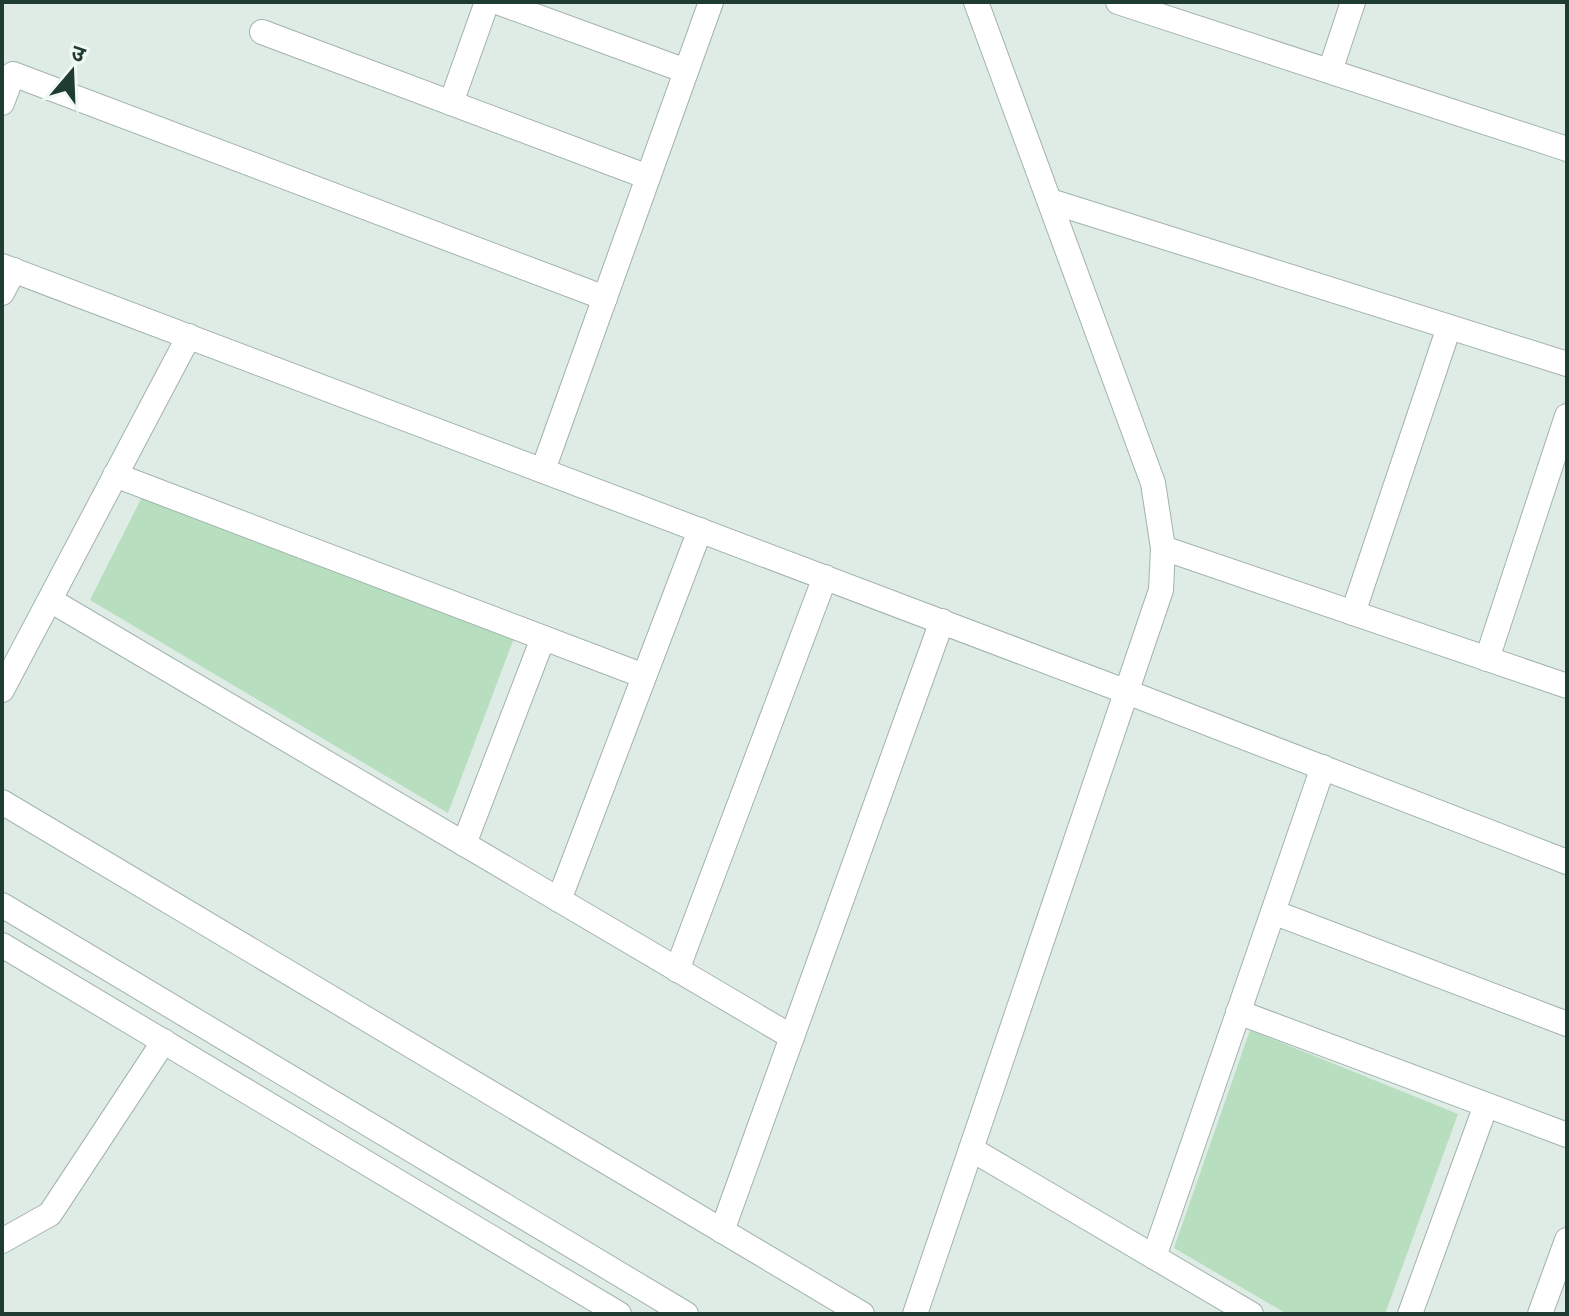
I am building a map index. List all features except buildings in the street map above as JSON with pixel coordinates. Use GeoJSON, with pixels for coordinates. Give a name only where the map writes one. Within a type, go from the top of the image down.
{"type":"FeatureCollection","features":[{"type":"Feature","properties":{"kind":"street"},"geometry":{"type":"LineString","coordinates":[[451,103],[487,2]]}},
{"type":"Feature","properties":{"kind":"street"},"geometry":{"type":"LineString","coordinates":[[497,2],[686,71]]}},
{"type":"Feature","properties":{"kind":"street"},"geometry":{"type":"LineString","coordinates":[[543,470],[711,2]]}},
{"type":"Feature","properties":{"kind":"street"},"geometry":{"type":"LineString","coordinates":[[915,1314],[1161,590],[1163,548],[1153,483],[976,2]]}},
{"type":"Feature","properties":{"kind":"street"},"geometry":{"type":"LineString","coordinates":[[1118,2],[1158,8],[1330,71],[1567,149]]}},
{"type":"Feature","properties":{"kind":"street"},"geometry":{"type":"LineString","coordinates":[[1330,71],[1353,2]]}},
{"type":"Feature","properties":{"kind":"street"},"geometry":{"type":"LineString","coordinates":[[262,32],[648,177]]}},
{"type":"Feature","properties":{"kind":"street"},"geometry":{"type":"LineString","coordinates":[[2,103],[13,74],[605,298]]}},
{"type":"Feature","properties":{"kind":"street"},"geometry":{"type":"LineString","coordinates":[[1050,201],[1567,364]]}},
{"type":"Feature","properties":{"kind":"street"},"geometry":{"type":"LineString","coordinates":[[2,293],[8,268],[942,621],[1567,862]]}},
{"type":"Feature","properties":{"kind":"street"},"geometry":{"type":"LineString","coordinates":[[1353,613],[1449,327]]}},
{"type":"Feature","properties":{"kind":"street"},"geometry":{"type":"LineString","coordinates":[[2,690],[189,336]]}},
{"type":"Feature","properties":{"kind":"street"},"geometry":{"type":"LineString","coordinates":[[1487,659],[1567,416]]}},
{"type":"Feature","properties":{"kind":"street"},"geometry":{"type":"LineString","coordinates":[[115,475],[644,676]]}},
{"type":"Feature","properties":{"kind":"street"},"geometry":{"type":"LineString","coordinates":[[559,900],[700,530]]}},
{"type":"Feature","properties":{"kind":"street"},"geometry":{"type":"LineString","coordinates":[[1163,548],[1567,686]]}},
{"type":"Feature","properties":{"kind":"street"},"geometry":{"type":"LineString","coordinates":[[677,970],[825,577]]}},
{"type":"Feature","properties":{"kind":"street"},"geometry":{"type":"LineString","coordinates":[[50,600],[792,1037]]}},
{"type":"Feature","properties":{"kind":"street"},"geometry":{"type":"LineString","coordinates":[[722,1231],[942,621]]}},
{"type":"Feature","properties":{"kind":"street"},"geometry":{"type":"LineString","coordinates":[[464,844],[543,638]]}},
{"type":"Feature","properties":{"kind":"street"},"geometry":{"type":"LineString","coordinates":[[1154,1257],[1323,767]]}},
{"type":"Feature","properties":{"kind":"street"},"geometry":{"type":"LineString","coordinates":[[2,802],[862,1314]]}},
{"type":"Feature","properties":{"kind":"street"},"geometry":{"type":"LineString","coordinates":[[2,905],[686,1314]]}},
{"type":"Feature","properties":{"kind":"street"},"geometry":{"type":"LineString","coordinates":[[1273,912],[1567,1024]]}},
{"type":"Feature","properties":{"kind":"street"},"geometry":{"type":"LineString","coordinates":[[2,945],[619,1314]]}},
{"type":"Feature","properties":{"kind":"street"},"geometry":{"type":"LineString","coordinates":[[1238,1012],[1567,1135]]}},
{"type":"Feature","properties":{"kind":"street"},"geometry":{"type":"LineString","coordinates":[[2,1241],[50,1214],[164,1041]]}},
{"type":"Feature","properties":{"kind":"street"},"geometry":{"type":"LineString","coordinates":[[1410,1314],[1486,1105]]}},
{"type":"Feature","properties":{"kind":"street"},"geometry":{"type":"LineString","coordinates":[[971,1149],[1251,1314]]}},
{"type":"Feature","properties":{"kind":"street"},"geometry":{"type":"LineString","coordinates":[[1540,1314],[1567,1240]]}},
{"type":"Feature","properties":{"kind":"green space"},"geometry":{"type":"Polygon","coordinates":[[[142,497],[514,638],[448,813],[90,600],[142,497]]]}},
{"type":"Feature","properties":{"kind":"green space"},"geometry":{"type":"Polygon","coordinates":[[[1250,1030],[1458,1114],[1385,1314],[1287,1314],[1174,1248],[1250,1030]]]}}]}
